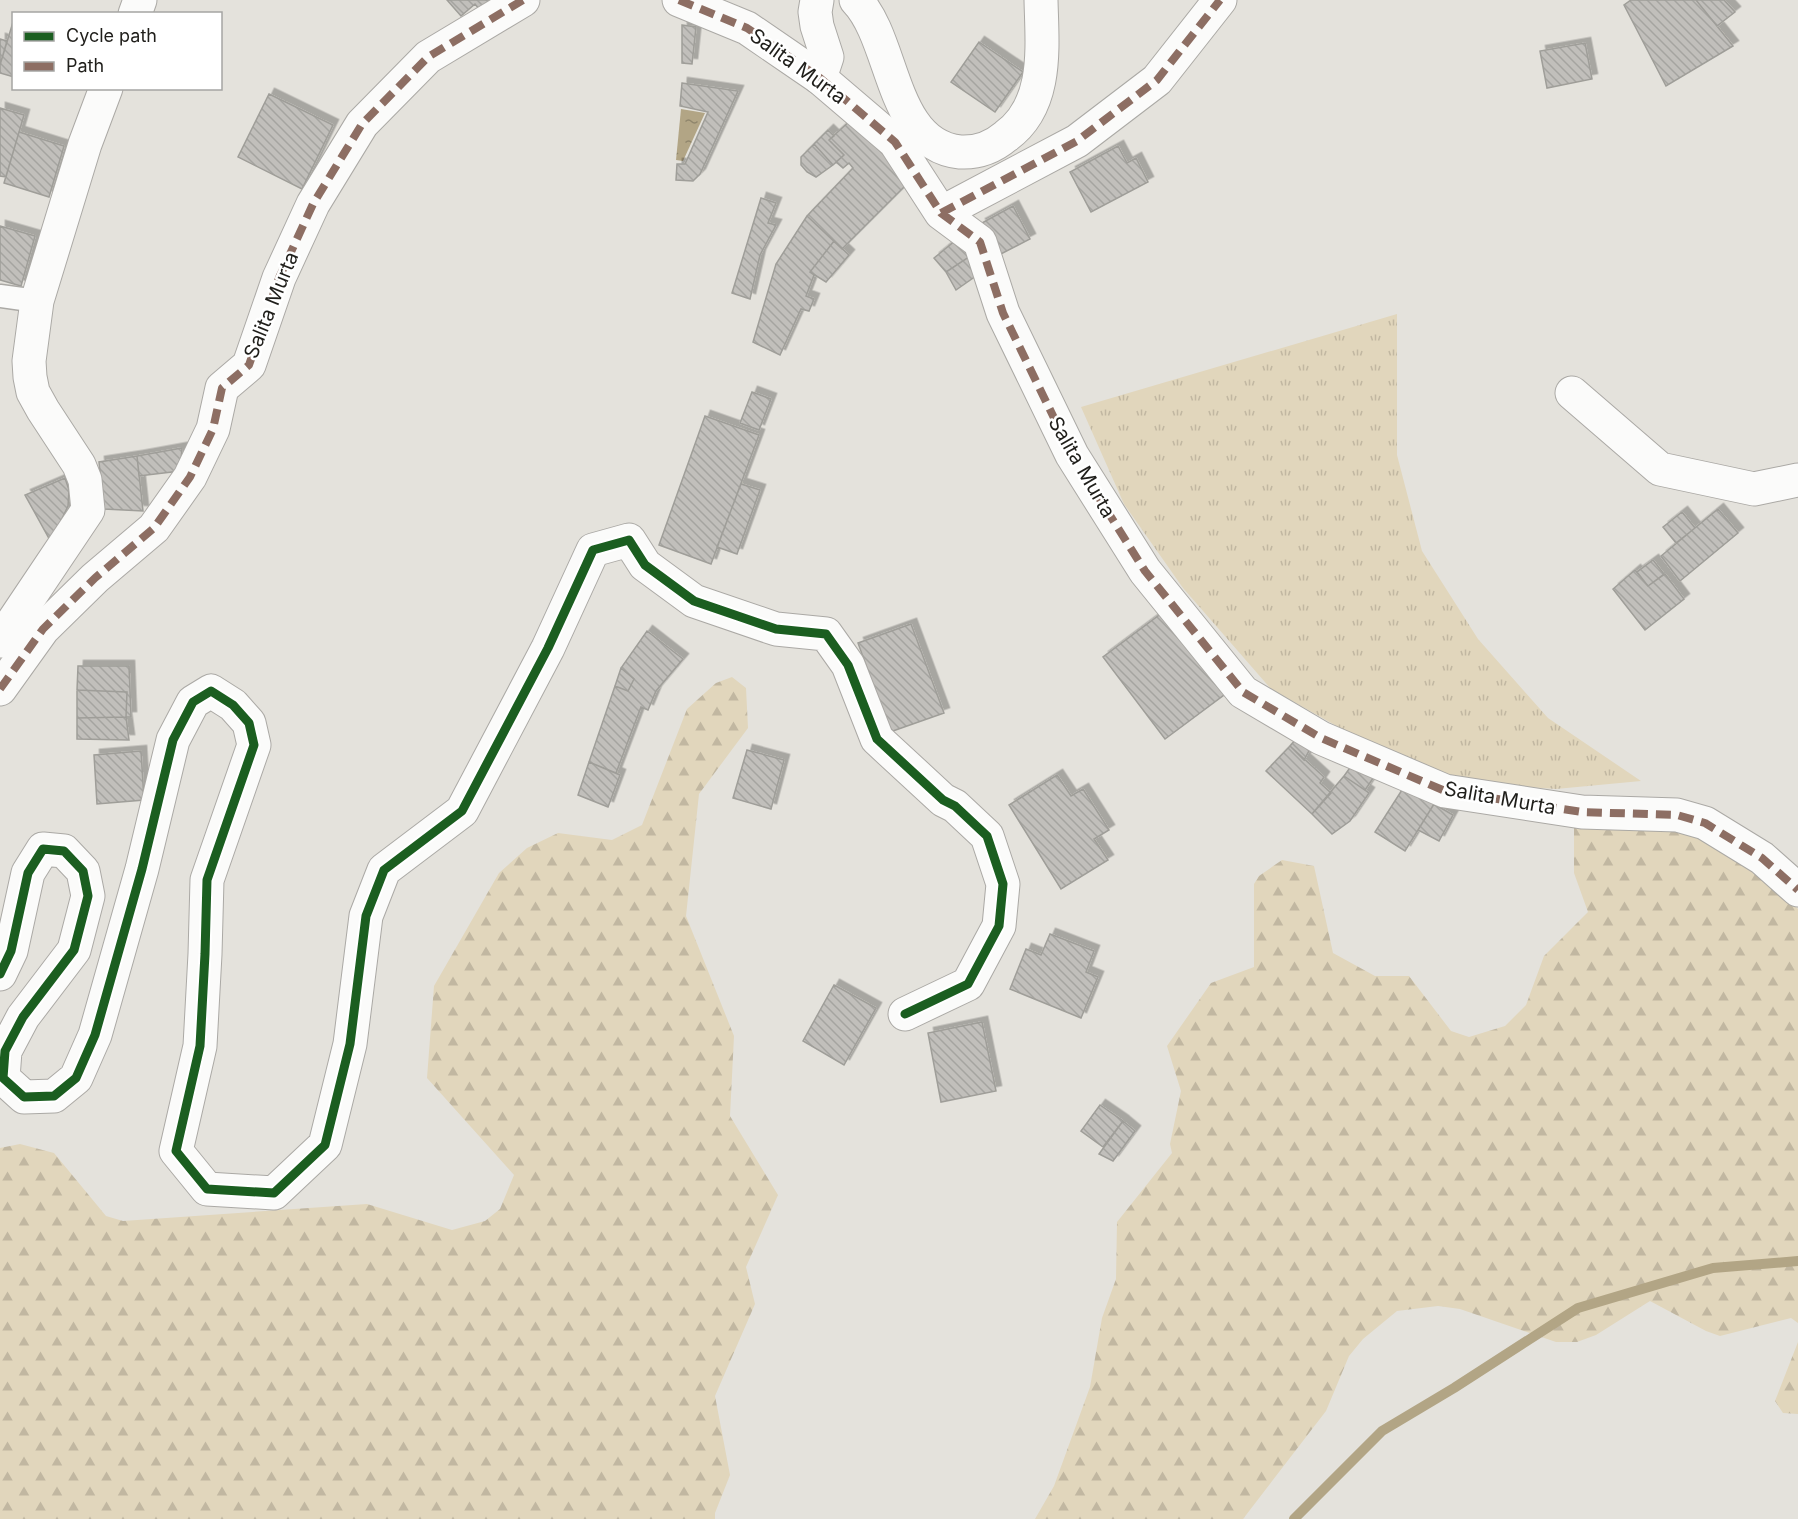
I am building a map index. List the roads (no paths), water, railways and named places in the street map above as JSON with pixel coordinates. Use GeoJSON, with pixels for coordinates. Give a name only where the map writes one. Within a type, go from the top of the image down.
{"type":"FeatureCollection","features":[{"type":"Feature","properties":{"kind":"street","name":"Salita Murta"},"geometry":{"type":"LineString","coordinates":[[0,689],[43,629],[95,578],[153,528],[190,477],[213,429],[222,388],[249,365],[279,278],[313,204],[362,124],[428,57],[523,0]]}},
{"type":"Feature","properties":{"kind":"street","name":"Salita Murta"},"geometry":{"type":"LineString","coordinates":[[679,0],[747,28],[820,78],[895,142],[941,213],[980,242],[1003,313],[1072,455],[1145,571],[1244,692],[1321,738],[1445,791],[1582,812],[1677,815],[1705,823],[1762,858],[1798,890]]}},
{"type":"Feature","properties":{"kind":"street"},"geometry":{"type":"LineString","coordinates":[[817,0],[815,12],[817,26],[826,57],[820,78]]}},
{"type":"Feature","properties":{"kind":"street"},"geometry":{"type":"LineString","coordinates":[[856,0],[869,17],[901,100],[911,118],[926,137],[940,148],[973,153],[1007,136],[1023,120],[1036,93],[1043,64],[1041,0]]}},
{"type":"Feature","properties":{"kind":"street"},"geometry":{"type":"LineString","coordinates":[[941,213],[1077,141],[1158,80],[1220,0]]}},
{"type":"Feature","properties":{"kind":"street"},"geometry":{"type":"LineString","coordinates":[[0,641],[88,510],[85,480],[79,465],[43,410],[33,392],[30,377],[32,330],[37,301],[85,144],[105,90]]}},
{"type":"Feature","properties":{"kind":"street"},"geometry":{"type":"LineString","coordinates":[[1572,393],[1660,469],[1754,489],[1798,480]]}},
{"type":"Feature","properties":{"kind":"street"},"geometry":{"type":"LineString","coordinates":[[0,974],[11,951],[28,873],[43,849],[64,851],[83,871],[87,887],[88,896],[80,928],[74,950],[23,1017],[5,1051],[3,1078],[24,1097],[54,1096],[76,1078],[95,1035],[142,869],[173,740],[193,702],[211,691],[233,705],[249,723],[254,745],[207,880],[200,1046],[176,1152],[207,1189],[274,1193],[324,1145],[350,1044],[366,915],[384,870],[462,811],[548,648],[593,550],[629,540],[645,565],[694,602],[776,629],[826,634],[848,665],[877,739],[943,800],[955,806],[987,836],[1003,884],[999,926],[968,984],[905,1014]]}},
{"type":"Feature","properties":{"kind":"lane"},"geometry":{"type":"LineString","coordinates":[[0,296],[37,301]]}},
{"type":"Feature","properties":{"kind":"water"},"geometry":{"type":"Polygon","coordinates":[[[681,109],[705,113],[683,161],[676,160],[681,109]]]}},
{"type":"Feature","properties":{"kind":"waterway"},"geometry":{"type":"LineString","coordinates":[[1294,1519],[1382,1431],[1454,1388],[1578,1308],[1713,1268],[1798,1261]]}}]}
